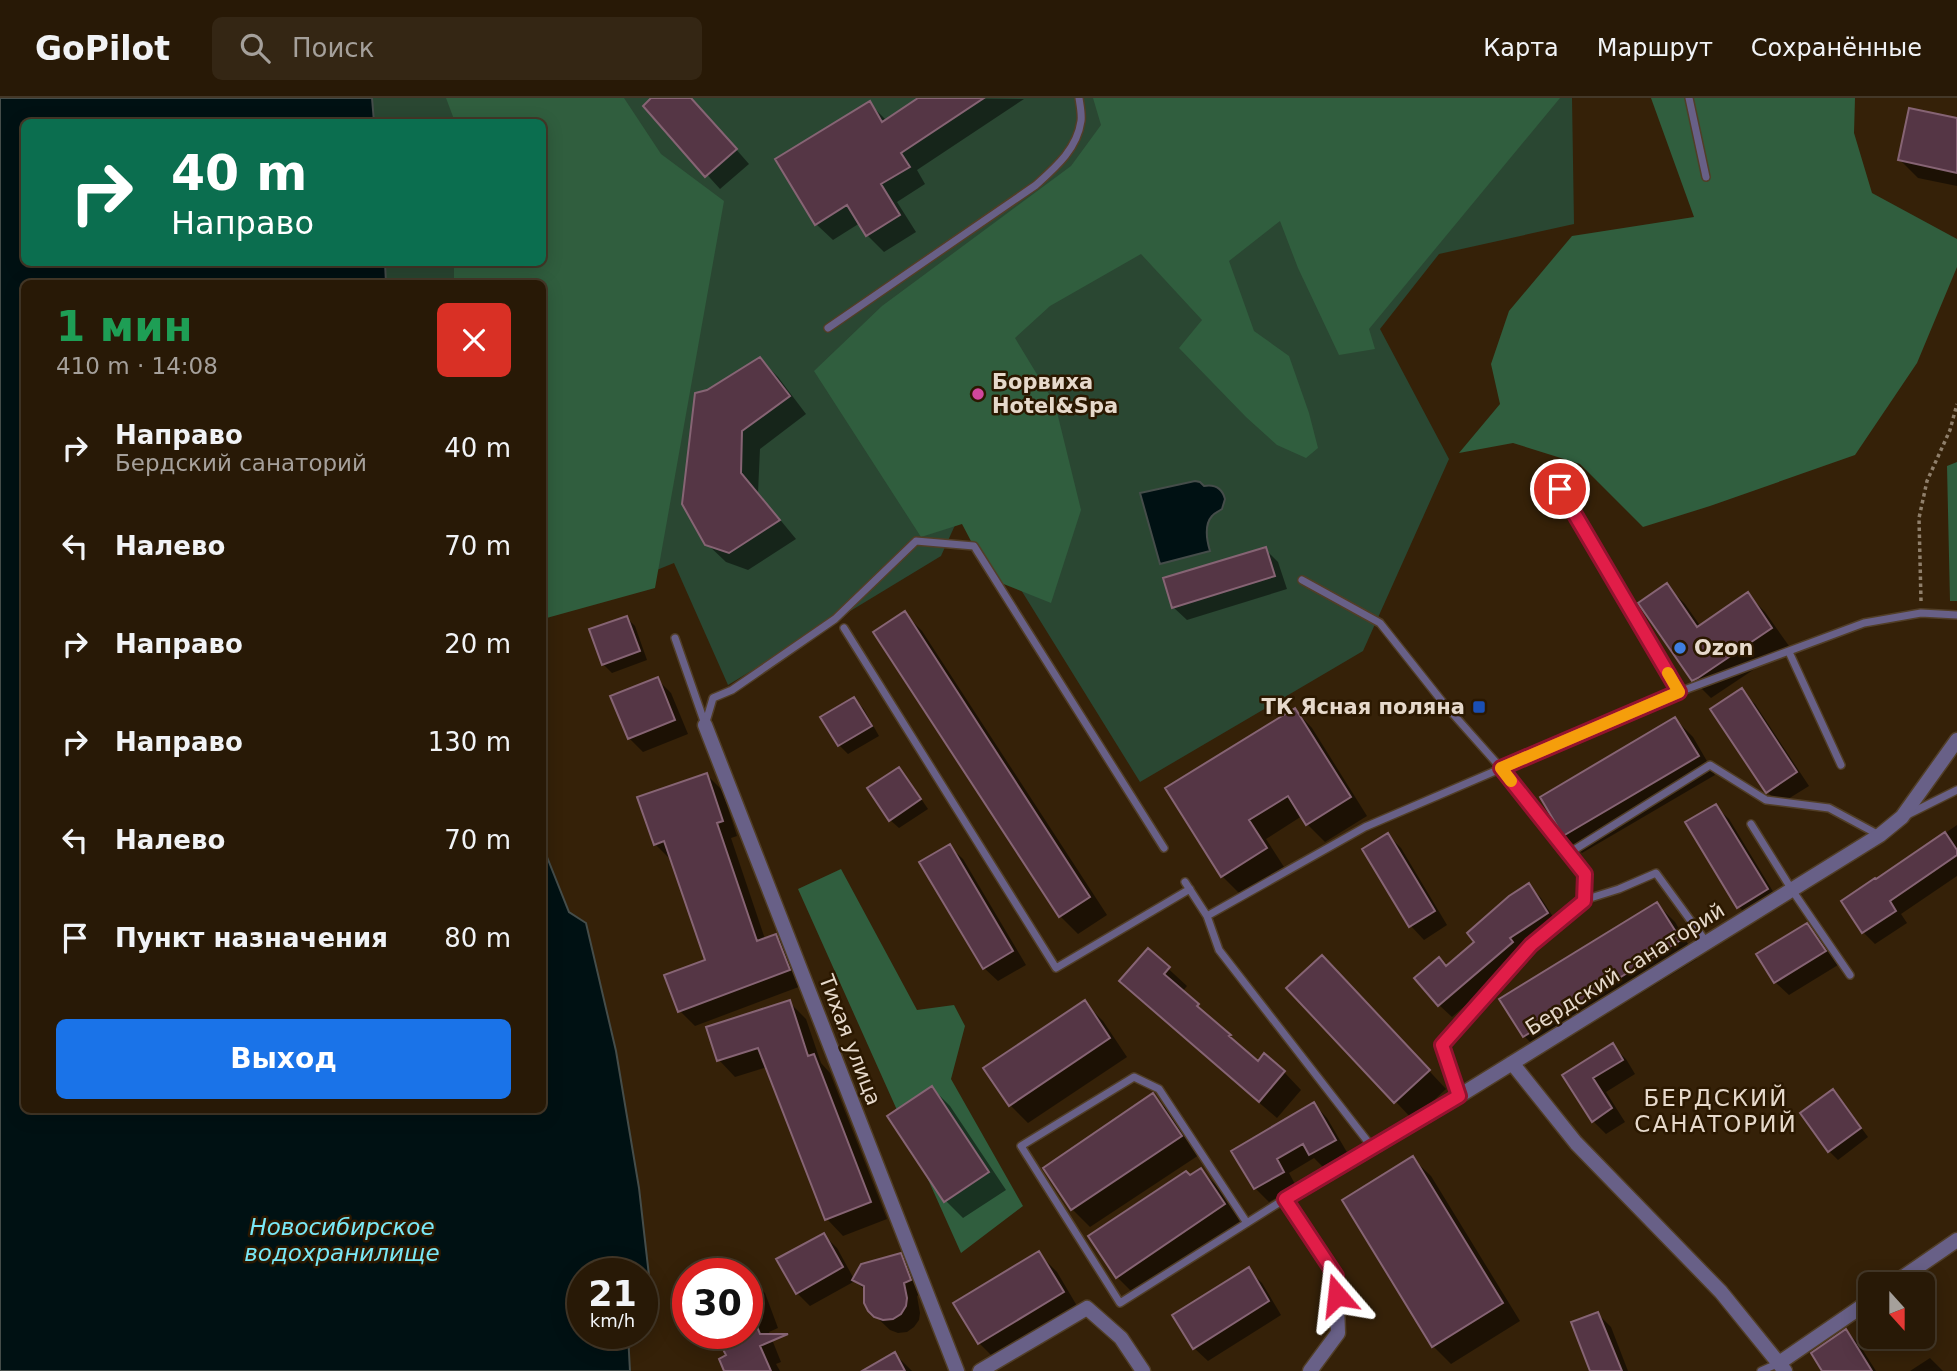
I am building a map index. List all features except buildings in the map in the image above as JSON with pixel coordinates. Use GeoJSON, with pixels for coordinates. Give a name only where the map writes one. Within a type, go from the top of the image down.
{"type":"FeatureCollection","features":[{"type":"Feature","properties":{"kind":"street","name":"Тихая улица"},"geometry":{"type":"LineString","coordinates":[[705,725],[957,1371]]}},
{"type":"Feature","properties":{"kind":"street","name":"Бердский санаторий"},"geometry":{"type":"LineString","coordinates":[[1285,1199],[1459,1096],[1880,835],[1902,817],[1957,740]]}},
{"type":"Feature","properties":{"kind":"street"},"geometry":{"type":"LineString","coordinates":[[1512,1063],[1576,1143],[1721,1292],[1782,1367],[1858,1310]]}},
{"type":"Feature","properties":{"kind":"street"},"geometry":{"type":"LineString","coordinates":[[1285,1199],[1336,1276],[1339,1333],[1310,1371]]}},
{"type":"Feature","properties":{"kind":"street"},"geometry":{"type":"LineString","coordinates":[[1910,1272],[1957,1240]]}},
{"type":"Feature","properties":{"kind":"street"},"geometry":{"type":"LineString","coordinates":[[979,1371],[1087,1308],[1121,1338],[1143,1371]]}},
{"type":"Feature","properties":{"kind":"lane"},"geometry":{"type":"LineString","coordinates":[[828,328],[1036,185],[1072,147],[1081,120],[1079,98]]}},
{"type":"Feature","properties":{"kind":"lane"},"geometry":{"type":"LineString","coordinates":[[1689,98],[1706,177]]}},
{"type":"Feature","properties":{"kind":"lane"},"geometry":{"type":"LineString","coordinates":[[1547,467],[1679,692]]}},
{"type":"Feature","properties":{"kind":"lane"},"geometry":{"type":"LineString","coordinates":[[705,725],[713,698],[732,690],[835,619],[916,541],[974,546],[1164,848]]}},
{"type":"Feature","properties":{"kind":"lane"},"geometry":{"type":"LineString","coordinates":[[1302,580],[1380,622],[1585,874],[1584,901]]}},
{"type":"Feature","properties":{"kind":"lane"},"geometry":{"type":"LineString","coordinates":[[1207,916],[1365,827],[1679,692],[1864,623],[1921,613],[1957,615]]}},
{"type":"Feature","properties":{"kind":"lane"},"geometry":{"type":"LineString","coordinates":[[844,628],[1056,968],[1188,886],[1207,916],[1219,950],[1372,1147]]}},
{"type":"Feature","properties":{"kind":"lane"},"geometry":{"type":"LineString","coordinates":[[675,638],[705,725]]}},
{"type":"Feature","properties":{"kind":"lane"},"geometry":{"type":"LineString","coordinates":[[1789,652],[1841,765]]}},
{"type":"Feature","properties":{"kind":"lane"},"geometry":{"type":"LineString","coordinates":[[1569,853],[1710,765],[1766,800],[1829,808],[1880,835]]}},
{"type":"Feature","properties":{"kind":"lane"},"geometry":{"type":"LineString","coordinates":[[1902,817],[1957,790]]}},
{"type":"Feature","properties":{"kind":"lane"},"geometry":{"type":"LineString","coordinates":[[1751,824],[1850,975]]}},
{"type":"Feature","properties":{"kind":"lane"},"geometry":{"type":"LineString","coordinates":[[1459,1096],[1442,1045],[1531,945],[1584,901],[1656,873],[1707,943]]}},
{"type":"Feature","properties":{"kind":"lane"},"geometry":{"type":"LineString","coordinates":[[1247,1223],[1159,1090],[1134,1077],[1021,1146],[1120,1303],[1247,1223],[1285,1199]]}},
{"type":"Feature","properties":{"kind":"lane"},"geometry":{"type":"LineString","coordinates":[[1761,1371],[1782,1367]]}},
{"type":"Feature","properties":{"kind":"path"},"geometry":{"type":"LineString","coordinates":[[1921,613],[1919,518],[1927,481],[1951,430],[1957,404]]}},
{"type":"Feature","properties":{"kind":"green space","name":"Борвиха Hotel&Spa"},"geometry":{"type":"Polygon","coordinates":[[[372,98],[1572,98],[1574,224],[1439,254],[1380,329],[1449,459],[1363,651],[1140,782],[966,501],[941,556],[728,685],[674,563],[546,615],[546,280],[386,280],[385,266],[546,266],[546,119],[374,119],[372,98]]]}},
{"type":"Feature","properties":{"kind":"green space"},"geometry":{"type":"Polygon","coordinates":[[[446,98],[624,98],[661,154],[724,201],[655,588],[546,618],[546,280],[454,280],[454,266],[546,266],[546,119],[454,119],[446,98]]]}},
{"type":"Feature","properties":{"kind":"green space"},"geometry":{"type":"Polygon","coordinates":[[[1093,98],[1560,98],[1369,329],[1375,349],[1339,355],[1298,268],[1280,221],[1229,261],[1254,331],[1289,356],[1318,448],[1306,458],[1277,445],[1179,348],[1202,320],[1141,254],[1050,306],[1015,338],[1055,404],[1081,510],[1051,603],[991,579],[962,524],[921,537],[814,371],[882,306],[1071,166],[1101,125],[1093,98]]]}},
{"type":"Feature","properties":{"kind":"green space"},"geometry":{"type":"Polygon","coordinates":[[[1651,98],[1855,98],[1854,133],[1872,193],[1957,239],[1957,267],[1917,363],[1855,455],[1643,527],[1580,464],[1513,443],[1459,453],[1500,404],[1491,364],[1509,311],[1572,236],[1694,217],[1651,98]]]}},
{"type":"Feature","properties":{"kind":"green space"},"geometry":{"type":"Polygon","coordinates":[[[1957,462],[1957,601],[1950,601],[1947,466],[1957,462]]]}},
{"type":"Feature","properties":{"kind":"green space"},"geometry":{"type":"Polygon","coordinates":[[[841,869],[917,1010],[954,1005],[965,1026],[951,1079],[1023,1206],[961,1253],[798,889],[841,869]]]}},
{"type":"Feature","properties":{"kind":"water","name":"Новосибирское водохранилище"},"geometry":{"type":"Polygon","coordinates":[[[0,98],[372,98],[374,119],[21,119],[21,266],[385,266],[386,280],[21,280],[21,1113],[546,1113],[546,854],[569,912],[586,923],[616,1051],[639,1188],[647,1258],[567,1258],[567,1349],[629,1349],[630,1371],[0,1371],[0,98]]]}},
{"type":"Feature","properties":{"kind":"water"},"geometry":{"type":"Polygon","coordinates":[[[1195,481],[1204,486],[1218,488],[1225,499],[1222,509],[1209,520],[1207,538],[1210,551],[1160,564],[1140,493],[1195,481]]]}},
{"type":"Feature","properties":{"kind":"slow traffic"},"geometry":{"type":"LineString","coordinates":[[1511,781],[1501,768],[1679,692],[1668,673]]}},
{"type":"Feature","properties":{"kind":"place","name":"Борвиха Hotel&Spa"},"geometry":{"type":"Point","coordinates":[978,394]}},
{"type":"Feature","properties":{"kind":"place","name":"Ozon"},"geometry":{"type":"Point","coordinates":[1680,648]}},
{"type":"Feature","properties":{"kind":"place","name":"ТК Ясная поляна"},"geometry":{"type":"Point","coordinates":[1479,707]}},
{"type":"Feature","properties":{"kind":"district","name":"БЕРДСКИЙ САНАТОРИЙ"},"geometry":{"type":"Point","coordinates":[1716,1111]}},
{"type":"Feature","properties":{"kind":"route"},"geometry":{"type":"LineString","coordinates":[[1337,1295],[1336,1276],[1285,1199],[1459,1096],[1442,1045],[1531,945],[1584,901],[1585,874],[1501,768],[1679,692],[1560,489]]}}]}
